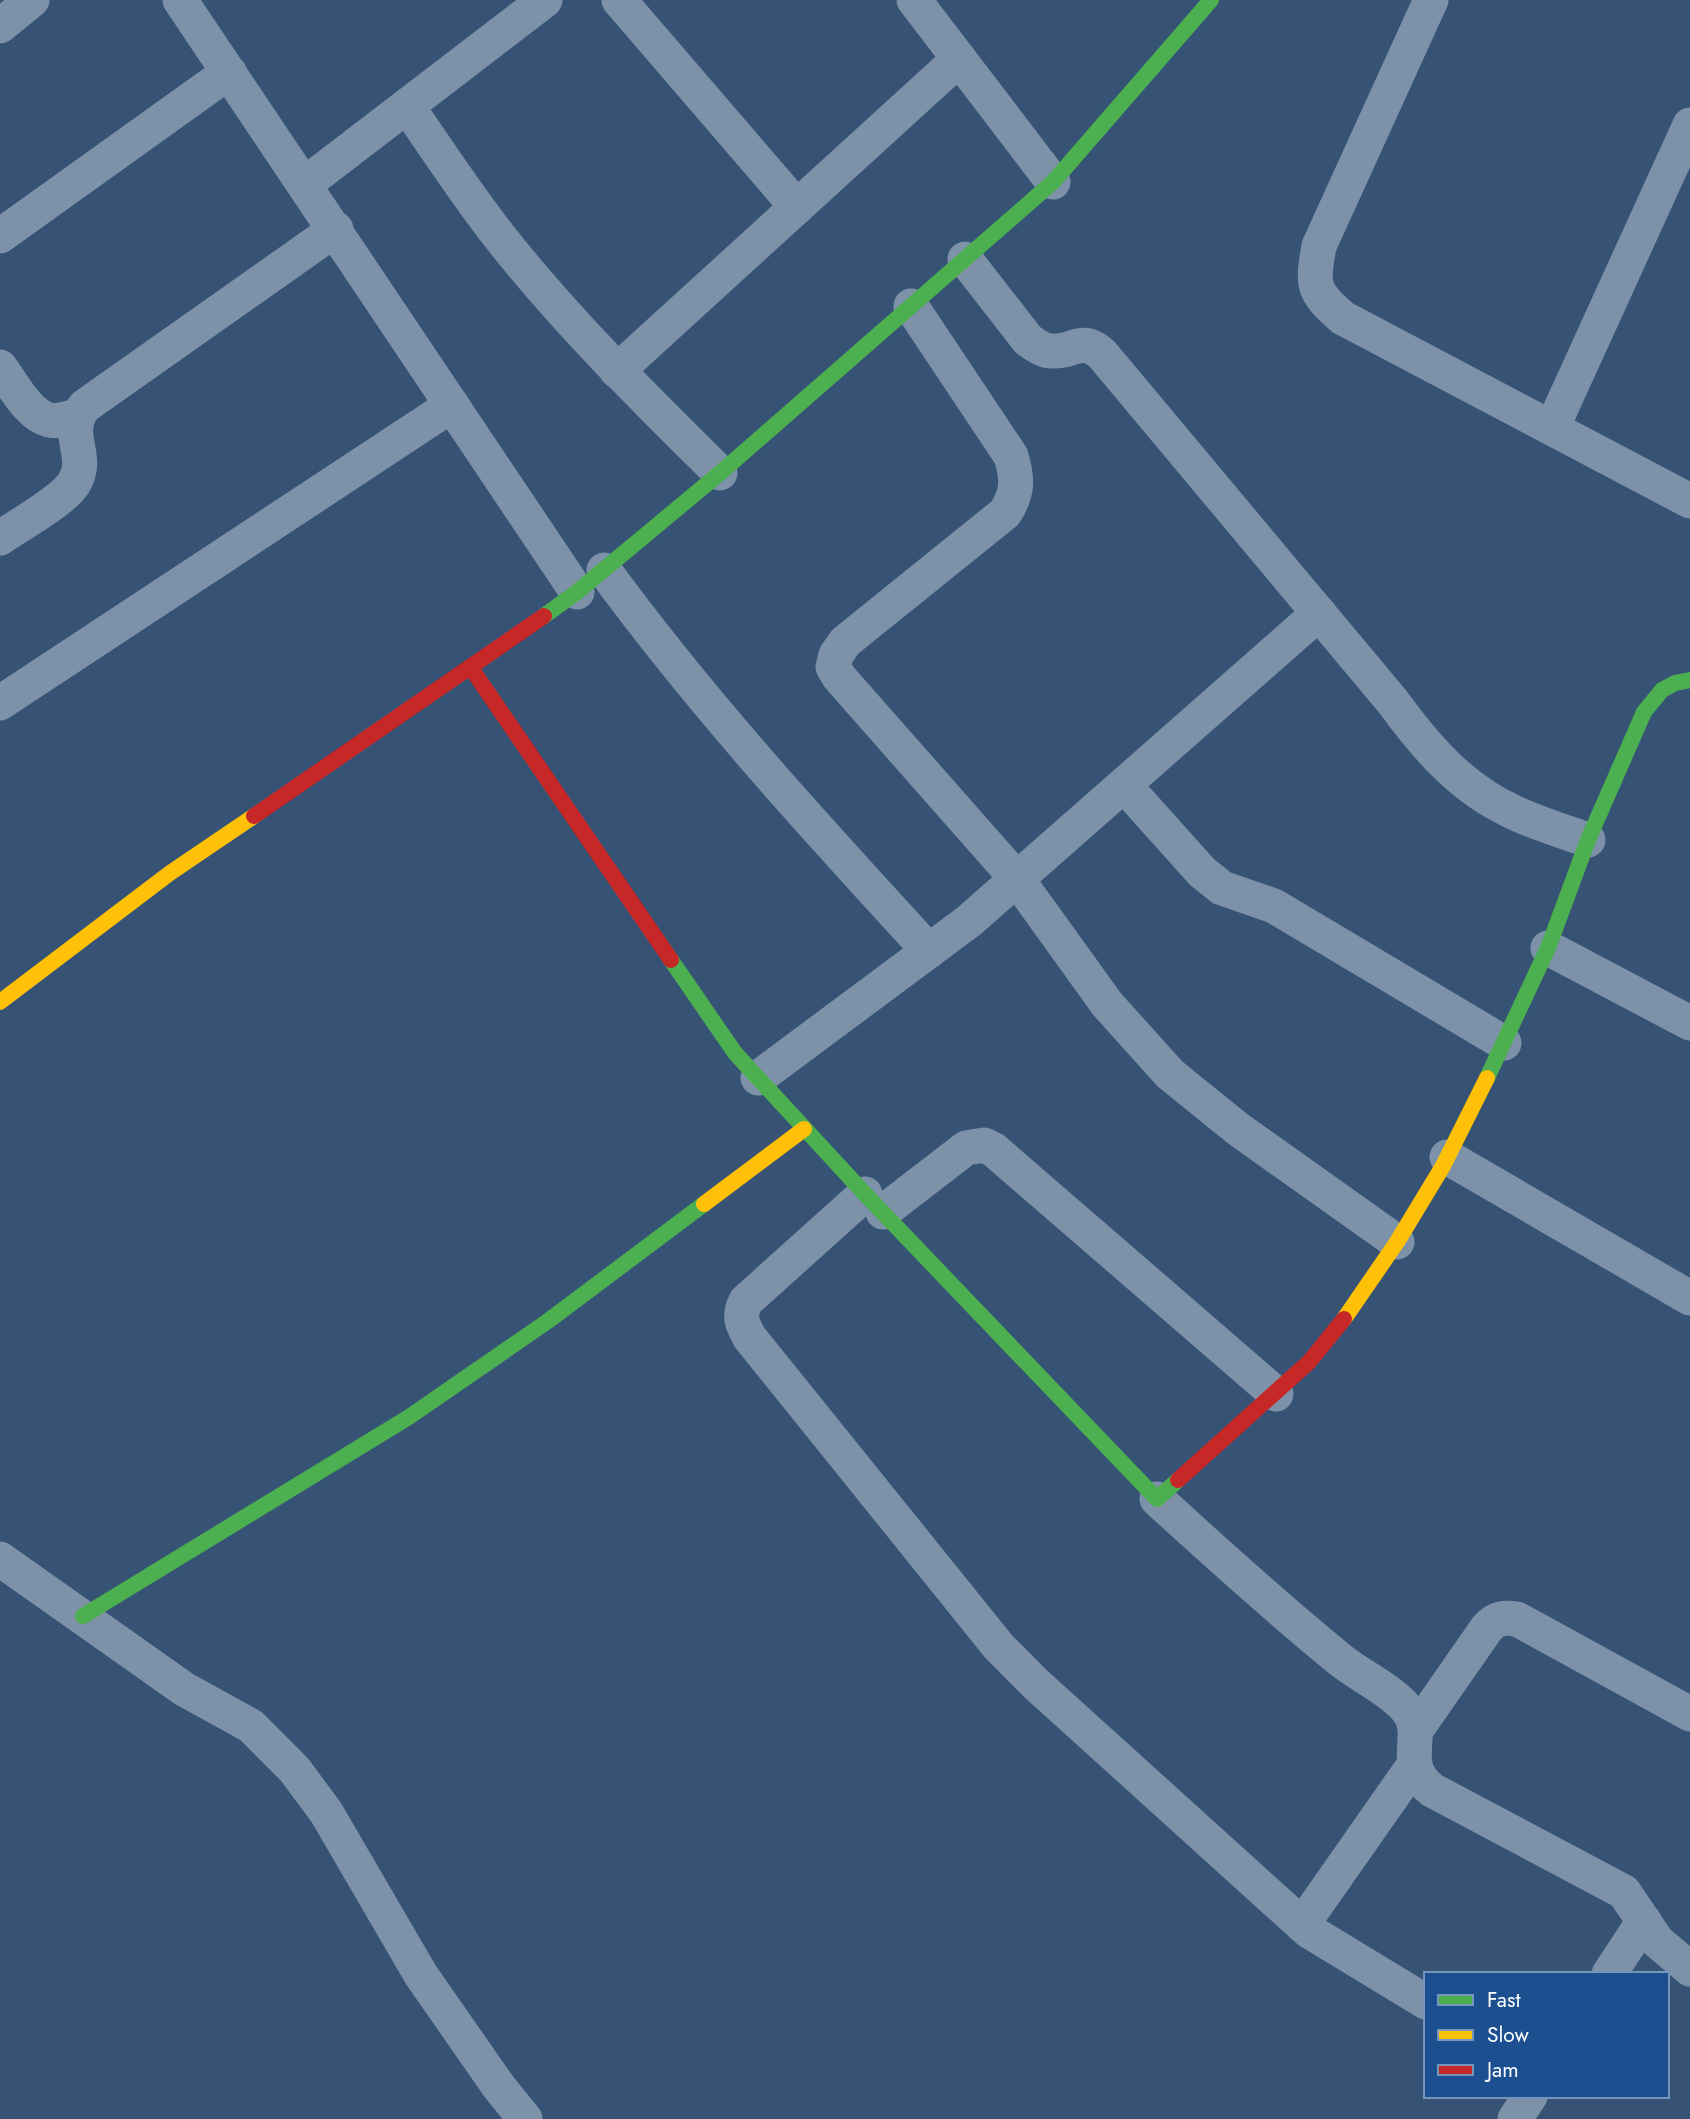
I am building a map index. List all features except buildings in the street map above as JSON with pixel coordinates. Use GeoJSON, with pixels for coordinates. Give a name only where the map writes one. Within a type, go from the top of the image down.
{"type":"FeatureCollection","features":[{"type":"Feature","properties":{"kind":"street"},"geometry":{"type":"LineString","coordinates":[[0,26],[32,0]]}},
{"type":"Feature","properties":{"kind":"street"},"geometry":{"type":"LineString","coordinates":[[180,0],[577,592]]}},
{"type":"Feature","properties":{"kind":"street"},"geometry":{"type":"LineString","coordinates":[[305,184],[545,0]]}},
{"type":"Feature","properties":{"kind":"street"},"geometry":{"type":"LineString","coordinates":[[619,0],[797,207]]}},
{"type":"Feature","properties":{"kind":"street"},"geometry":{"type":"LineString","coordinates":[[914,0],[1053,182]]}},
{"type":"Feature","properties":{"kind":"street"},"geometry":{"type":"LineString","coordinates":[[0,1002],[170,873],[471,668],[604,570],[720,473],[1053,182],[1211,0]]}},
{"type":"Feature","properties":{"kind":"street"},"geometry":{"type":"LineString","coordinates":[[1431,0],[1319,246],[1313,276],[1322,300],[1343,318],[1690,500]]}},
{"type":"Feature","properties":{"kind":"street"},"geometry":{"type":"LineString","coordinates":[[617,371],[959,59]]}},
{"type":"Feature","properties":{"kind":"street"},"geometry":{"type":"LineString","coordinates":[[0,236],[229,72]]}},
{"type":"Feature","properties":{"kind":"street"},"geometry":{"type":"LineString","coordinates":[[407,106],[498,235],[559,308],[617,371],[720,473]]}},
{"type":"Feature","properties":{"kind":"street"},"geometry":{"type":"LineString","coordinates":[[1552,428],[1678,183],[1690,125]]}},
{"type":"Feature","properties":{"kind":"street"},"geometry":{"type":"LineString","coordinates":[[0,538],[63,495],[74,483],[80,456],[74,426],[77,415],[85,406],[336,229]]}},
{"type":"Feature","properties":{"kind":"street"},"geometry":{"type":"LineString","coordinates":[[965,260],[1028,340],[1053,352],[1079,344],[1093,346],[1102,354],[1393,702],[1419,737],[1478,793],[1512,812],[1588,840]]}},
{"type":"Feature","properties":{"kind":"street"},"geometry":{"type":"LineString","coordinates":[[911,306],[1011,456],[1016,474],[1016,490],[1005,513],[845,642],[836,655],[833,667],[1017,880],[1107,1004],[1170,1074],[1238,1129],[1397,1242]]}},
{"type":"Feature","properties":{"kind":"street"},"geometry":{"type":"LineString","coordinates":[[0,367],[37,415],[49,420],[60,420],[77,415]]}},
{"type":"Feature","properties":{"kind":"street"},"geometry":{"type":"LineString","coordinates":[[0,703],[452,405]]}},
{"type":"Feature","properties":{"kind":"street"},"geometry":{"type":"LineString","coordinates":[[604,570],[726,726],[929,951]]}},
{"type":"Feature","properties":{"kind":"street"},"geometry":{"type":"LineString","coordinates":[[758,1078],[970,921],[1319,613]]}},
{"type":"Feature","properties":{"kind":"street"},"geometry":{"type":"LineString","coordinates":[[471,668],[735,1054],[804,1129],[1157,1499],[1262,1595],[1340,1660],[1401,1702],[1411,1714],[1416,1730],[1414,1765],[1420,1781],[1432,1790],[1624,1892],[1657,1941],[1690,1969]]}},
{"type":"Feature","properties":{"kind":"street"},"geometry":{"type":"LineString","coordinates":[[1157,1499],[1276,1394],[1308,1362],[1343,1321],[1397,1242],[1447,1157],[1504,1043],[1548,948],[1588,840],[1644,712],[1654,695],[1677,681],[1690,680]]}},
{"type":"Feature","properties":{"kind":"street"},"geometry":{"type":"LineString","coordinates":[[1124,785],[1202,873],[1222,888],[1274,906],[1504,1043]]}},
{"type":"Feature","properties":{"kind":"street"},"geometry":{"type":"LineString","coordinates":[[1548,948],[1690,1023]]}},
{"type":"Feature","properties":{"kind":"street"},"geometry":{"type":"LineString","coordinates":[[83,1616],[409,1418],[548,1321],[804,1129]]}},
{"type":"Feature","properties":{"kind":"street"},"geometry":{"type":"LineString","coordinates":[[1276,1394],[994,1150],[984,1145],[966,1148],[874,1203],[746,1301],[740,1311],[741,1324],[750,1338],[999,1647],[1037,1685],[1302,1925],[1424,2001]]}},
{"type":"Feature","properties":{"kind":"street"},"geometry":{"type":"LineString","coordinates":[[1447,1157],[1690,1298]]}},
{"type":"Feature","properties":{"kind":"street"},"geometry":{"type":"LineString","coordinates":[[0,1559],[184,1689],[251,1726],[294,1769],[326,1812],[421,1975],[499,2087],[525,2119]]}},
{"type":"Feature","properties":{"kind":"street"},"geometry":{"type":"LineString","coordinates":[[1416,1730],[1487,1628],[1493,1621],[1504,1617],[1517,1619],[1690,1714]]}},
{"type":"Feature","properties":{"kind":"street"},"geometry":{"type":"LineString","coordinates":[[1302,1925],[1414,1765]]}},
{"type":"Feature","properties":{"kind":"street"},"geometry":{"type":"LineString","coordinates":[[1610,1972],[1644,1921]]}},
{"type":"Feature","properties":{"kind":"street"},"geometry":{"type":"LineString","coordinates":[[1515,2119],[1529,2098]]}},
{"type":"Feature","properties":{"kind":"traffic: fast"},"geometry":{"type":"LineString","coordinates":[[544,616],[577,592],[720,473],[1053,182],[1211,0]]}},
{"type":"Feature","properties":{"kind":"traffic: fast"},"geometry":{"type":"LineString","coordinates":[[1487,1078],[1548,948],[1588,840],[1644,712],[1662,690],[1675,683],[1690,680]]}},
{"type":"Feature","properties":{"kind":"traffic: fast"},"geometry":{"type":"LineString","coordinates":[[671,960],[735,1053],[865,1194],[1157,1499],[1178,1480]]}},
{"type":"Feature","properties":{"kind":"traffic: fast"},"geometry":{"type":"LineString","coordinates":[[83,1616],[409,1417],[548,1321],[704,1204]]}},
{"type":"Feature","properties":{"kind":"traffic: slow"},"geometry":{"type":"LineString","coordinates":[[0,1002],[170,873],[254,816]]}},
{"type":"Feature","properties":{"kind":"traffic: slow"},"geometry":{"type":"LineString","coordinates":[[1344,1319],[1397,1242],[1443,1166],[1487,1078]]}},
{"type":"Feature","properties":{"kind":"traffic: slow"},"geometry":{"type":"LineString","coordinates":[[704,1204],[804,1129]]}},
{"type":"Feature","properties":{"kind":"traffic: jam"},"geometry":{"type":"LineString","coordinates":[[254,816],[544,616]]}},
{"type":"Feature","properties":{"kind":"traffic: jam"},"geometry":{"type":"LineString","coordinates":[[471,668],[671,960]]}},
{"type":"Feature","properties":{"kind":"traffic: jam"},"geometry":{"type":"LineString","coordinates":[[1178,1480],[1309,1362],[1344,1319]]}}]}
